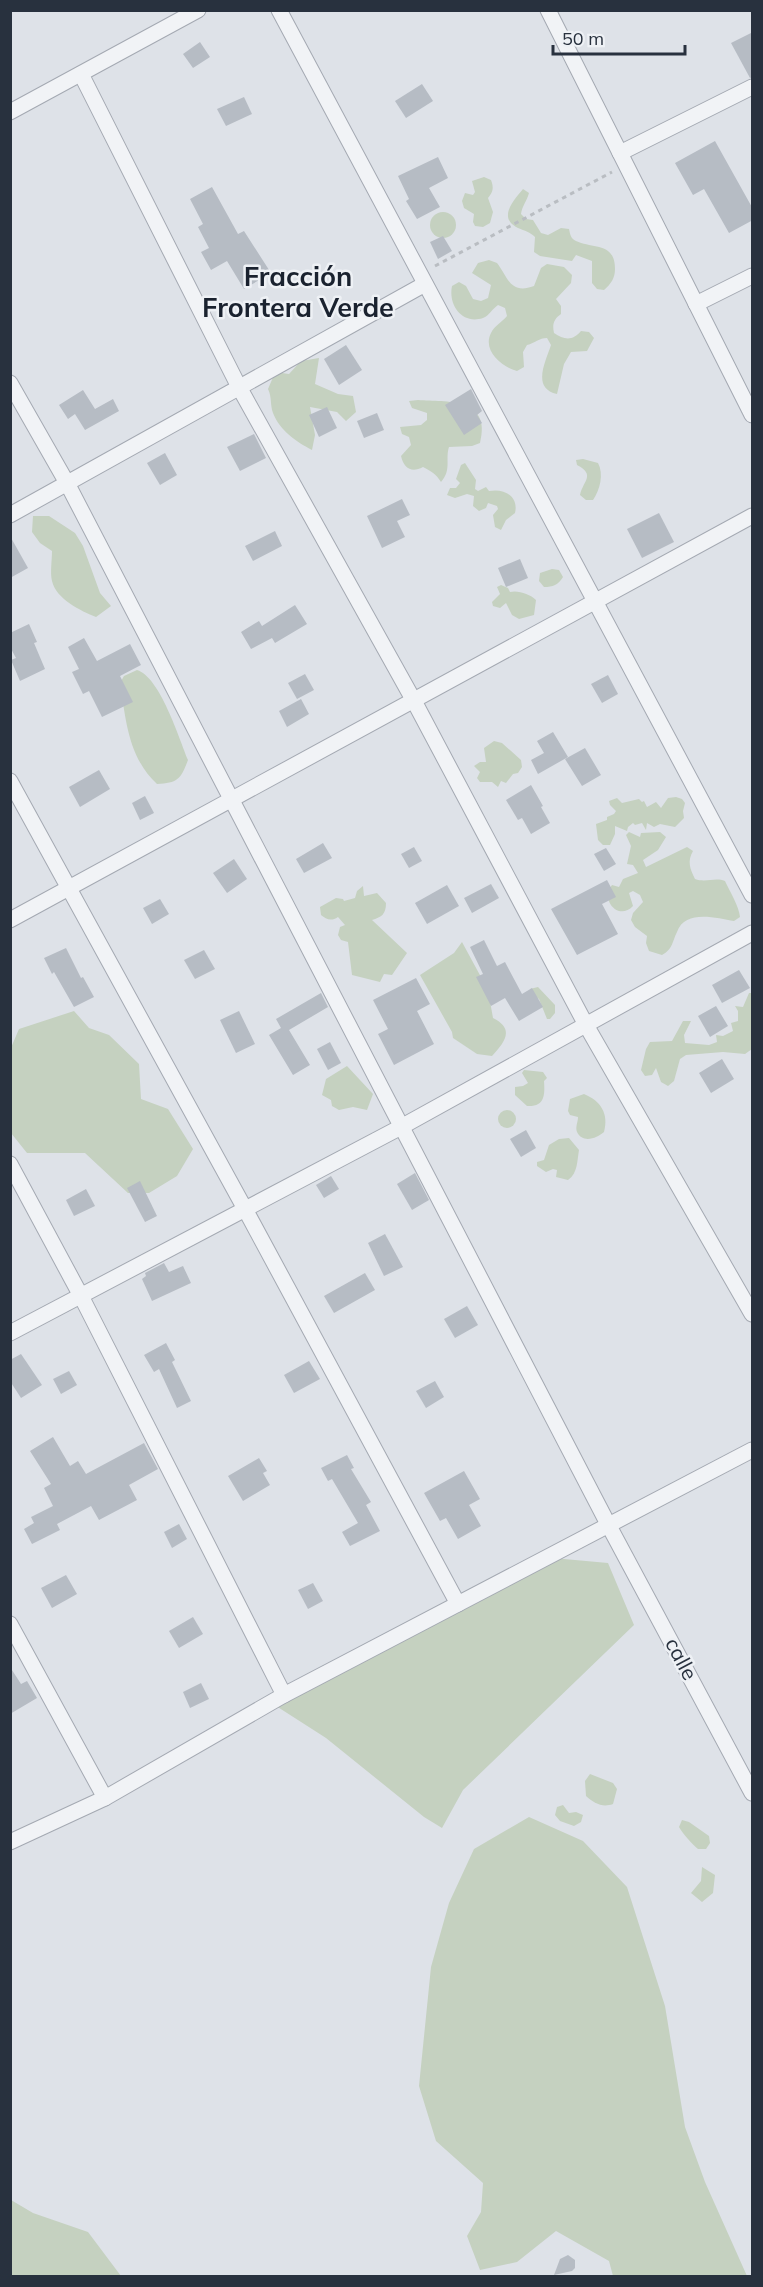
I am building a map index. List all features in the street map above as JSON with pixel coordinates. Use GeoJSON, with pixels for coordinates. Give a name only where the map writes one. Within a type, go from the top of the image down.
{"type":"FeatureCollection","features":[{"type":"Feature","properties":{"kind":"street"},"geometry":{"type":"LineString","coordinates":[[10,112],[198,10]]}},
{"type":"Feature","properties":{"kind":"street"},"geometry":{"type":"LineString","coordinates":[[279,10],[753,895]]}},
{"type":"Feature","properties":{"kind":"street"},"geometry":{"type":"LineString","coordinates":[[548,10],[753,415]]}},
{"type":"Feature","properties":{"kind":"street"},"geometry":{"type":"LineString","coordinates":[[81,74],[239,387],[414,701],[586,1025],[753,1314]]}},
{"type":"Feature","properties":{"kind":"street"},"geometry":{"type":"LineString","coordinates":[[623,159],[753,87]]}},
{"type":"Feature","properties":{"kind":"street"},"geometry":{"type":"LineString","coordinates":[[696,304],[753,276]]}},
{"type":"Feature","properties":{"kind":"street"},"geometry":{"type":"LineString","coordinates":[[10,514],[239,387],[422,279]]}},
{"type":"Feature","properties":{"kind":"street","name":"calle"},"geometry":{"type":"LineString","coordinates":[[10,383],[67,483],[609,1526],[753,1793]]}},
{"type":"Feature","properties":{"kind":"street"},"geometry":{"type":"LineString","coordinates":[[10,920],[753,516]]}},
{"type":"Feature","properties":{"kind":"street"},"geometry":{"type":"LineString","coordinates":[[10,781],[458,1604]]}},
{"type":"Feature","properties":{"kind":"street"},"geometry":{"type":"LineString","coordinates":[[10,1333],[401,1127],[753,933]]}},
{"type":"Feature","properties":{"kind":"street"},"geometry":{"type":"LineString","coordinates":[[10,1164],[81,1296],[284,1695]]}},
{"type":"Feature","properties":{"kind":"street"},"geometry":{"type":"LineString","coordinates":[[10,1842],[105,1798],[284,1695],[753,1450]]}},
{"type":"Feature","properties":{"kind":"street"},"geometry":{"type":"LineString","coordinates":[[10,1624],[105,1798]]}},
{"type":"Feature","properties":{"kind":"path"},"geometry":{"type":"LineString","coordinates":[[422,279],[623,159]]}},
{"type":"Feature","properties":{"kind":"green space"},"geometry":{"type":"Polygon","coordinates":[[[484,177],[492,183],[491,194],[488,198],[493,212],[490,223],[483,227],[475,226],[474,214],[464,208],[462,201],[465,193],[473,195],[475,192],[472,181],[484,177]]]}},
{"type":"Feature","properties":{"kind":"green space"},"geometry":{"type":"Polygon","coordinates":[[[523,189],[529,193],[521,214],[526,219],[533,220],[541,233],[548,235],[561,228],[569,229],[574,240],[602,248],[611,254],[614,260],[614,275],[611,283],[604,290],[597,289],[592,283],[592,261],[576,255],[572,261],[540,256],[534,252],[535,237],[512,224],[508,214],[515,198],[523,189]]]}},
{"type":"Feature","properties":{"kind":"green space"},"geometry":{"type":"Polygon","coordinates":[[[443,212],[452,216],[456,225],[452,234],[443,238],[434,234],[430,225],[434,216],[443,212]]]}},
{"type":"Feature","properties":{"kind":"green space"},"geometry":{"type":"Polygon","coordinates":[[[489,260],[497,263],[511,283],[520,288],[534,286],[541,268],[547,264],[564,267],[572,275],[571,283],[556,299],[561,306],[561,314],[554,322],[554,333],[568,338],[575,337],[581,331],[589,332],[594,338],[587,351],[571,352],[564,364],[557,394],[549,391],[542,380],[551,345],[547,338],[527,345],[523,352],[524,367],[517,371],[500,362],[489,346],[492,331],[507,316],[505,308],[498,305],[485,317],[475,319],[469,319],[458,312],[451,293],[452,286],[459,282],[466,286],[473,299],[481,301],[488,298],[491,285],[472,273],[478,263],[489,260]]]}},
{"type":"Feature","properties":{"kind":"green space"},"geometry":{"type":"Polygon","coordinates":[[[319,358],[315,384],[338,394],[353,396],[356,412],[346,421],[337,412],[310,407],[315,435],[312,450],[284,431],[273,413],[268,389],[274,375],[289,374],[301,361],[319,358]]]}},
{"type":"Feature","properties":{"kind":"green space"},"geometry":{"type":"Polygon","coordinates":[[[409,401],[464,405],[479,417],[482,428],[480,443],[472,446],[449,447],[447,469],[441,482],[423,467],[415,470],[409,469],[401,456],[411,445],[409,437],[402,434],[400,427],[421,425],[427,420],[427,413],[412,408],[409,401]]]}},
{"type":"Feature","properties":{"kind":"green space"},"geometry":{"type":"Polygon","coordinates":[[[583,459],[598,463],[600,467],[598,492],[593,500],[586,500],[580,495],[587,475],[577,465],[576,460],[583,459]]]}},
{"type":"Feature","properties":{"kind":"green space"},"geometry":{"type":"Polygon","coordinates":[[[465,463],[476,480],[475,489],[478,491],[486,487],[489,491],[505,492],[515,502],[515,513],[506,520],[501,530],[495,527],[493,515],[498,509],[497,506],[488,503],[486,508],[479,511],[473,506],[474,496],[467,494],[455,498],[447,495],[450,488],[456,488],[460,483],[456,479],[461,465],[465,463]]]}},
{"type":"Feature","properties":{"kind":"green space"},"geometry":{"type":"Polygon","coordinates":[[[33,516],[49,516],[75,533],[83,546],[100,593],[111,606],[96,617],[77,608],[58,593],[51,578],[52,551],[40,543],[32,532],[33,516]]]}},
{"type":"Feature","properties":{"kind":"green space"},"geometry":{"type":"Polygon","coordinates":[[[552,569],[559,570],[563,577],[555,585],[544,587],[539,581],[540,573],[552,569]]]}},
{"type":"Feature","properties":{"kind":"green space"},"geometry":{"type":"Polygon","coordinates":[[[501,585],[508,588],[510,592],[524,593],[536,600],[534,615],[519,619],[512,615],[506,603],[500,608],[493,606],[492,602],[500,594],[497,587],[501,585]]]}},
{"type":"Feature","properties":{"kind":"green space"},"geometry":{"type":"Polygon","coordinates":[[[137,670],[145,675],[161,696],[188,760],[181,776],[174,781],[157,784],[147,773],[134,750],[124,711],[120,683],[124,676],[137,670]]]}},
{"type":"Feature","properties":{"kind":"green space"},"geometry":{"type":"Polygon","coordinates":[[[494,741],[502,743],[521,760],[522,767],[506,783],[501,781],[498,787],[492,782],[480,782],[477,778],[480,772],[474,766],[480,762],[486,762],[484,748],[494,741]]]}},
{"type":"Feature","properties":{"kind":"green space"},"geometry":{"type":"Polygon","coordinates":[[[676,797],[685,803],[684,818],[675,827],[660,824],[654,827],[647,823],[646,830],[642,823],[635,825],[633,823],[627,831],[615,826],[615,834],[610,845],[603,845],[598,840],[596,824],[607,820],[607,817],[616,811],[609,801],[617,798],[622,803],[639,799],[644,801],[647,807],[656,802],[661,808],[668,798],[676,797]]]}},
{"type":"Feature","properties":{"kind":"green space"},"geometry":{"type":"Polygon","coordinates":[[[629,832],[640,837],[641,833],[660,832],[666,837],[658,850],[643,860],[646,867],[687,847],[693,851],[690,865],[695,879],[725,881],[740,917],[734,921],[710,917],[687,920],[681,925],[666,953],[662,955],[649,951],[646,943],[647,936],[635,927],[631,920],[633,913],[643,902],[640,895],[633,891],[629,893],[633,906],[622,911],[613,907],[608,897],[612,885],[619,887],[623,879],[638,873],[633,865],[627,864],[631,846],[626,835],[629,832]]]}},
{"type":"Feature","properties":{"kind":"green space"},"geometry":{"type":"Polygon","coordinates":[[[363,886],[364,896],[377,893],[386,903],[382,915],[372,920],[407,953],[392,975],[384,974],[380,982],[352,975],[348,942],[341,940],[338,935],[340,927],[345,925],[338,917],[329,919],[321,915],[320,907],[336,898],[344,901],[355,898],[357,891],[363,886]]]}},
{"type":"Feature","properties":{"kind":"green space"},"geometry":{"type":"Polygon","coordinates":[[[462,942],[488,990],[493,1018],[500,1022],[506,1031],[504,1041],[492,1056],[477,1054],[453,1038],[452,1032],[420,975],[454,953],[462,942]]]}},
{"type":"Feature","properties":{"kind":"green space"},"geometry":{"type":"Polygon","coordinates":[[[538,987],[555,1005],[555,1013],[550,1019],[547,1019],[539,999],[530,993],[530,989],[538,987]]]}},
{"type":"Feature","properties":{"kind":"green space"},"geometry":{"type":"Polygon","coordinates":[[[749,993],[752,993],[752,1049],[745,1054],[723,1052],[686,1055],[680,1059],[674,1081],[668,1086],[661,1082],[656,1068],[652,1075],[645,1076],[641,1070],[650,1042],[672,1041],[683,1021],[691,1021],[684,1035],[685,1043],[709,1045],[717,1042],[716,1035],[723,1036],[733,1031],[731,1023],[738,1021],[738,1011],[735,1006],[743,1007],[749,993]]]}},
{"type":"Feature","properties":{"kind":"green space"},"geometry":{"type":"Polygon","coordinates":[[[74,1011],[89,1028],[109,1035],[139,1064],[141,1099],[168,1109],[193,1149],[177,1176],[149,1193],[128,1193],[85,1153],[27,1153],[11,1133],[10,1050],[19,1029],[74,1011]]]}},
{"type":"Feature","properties":{"kind":"green space"},"geometry":{"type":"Polygon","coordinates":[[[347,1066],[373,1094],[367,1110],[353,1107],[339,1110],[332,1106],[331,1100],[322,1095],[326,1079],[347,1066]]]}},
{"type":"Feature","properties":{"kind":"green space"},"geometry":{"type":"Polygon","coordinates":[[[524,1070],[543,1072],[547,1078],[544,1081],[543,1099],[533,1106],[527,1106],[515,1095],[515,1087],[528,1083],[522,1073],[524,1070]]]}},
{"type":"Feature","properties":{"kind":"green space"},"geometry":{"type":"Polygon","coordinates":[[[584,1094],[599,1104],[605,1119],[604,1132],[590,1139],[580,1136],[576,1130],[578,1117],[570,1115],[568,1111],[570,1099],[584,1094]]]}},
{"type":"Feature","properties":{"kind":"green space"},"geometry":{"type":"Polygon","coordinates":[[[507,1110],[513,1113],[516,1119],[513,1125],[507,1128],[501,1125],[498,1119],[501,1113],[507,1110]]]}},
{"type":"Feature","properties":{"kind":"green space"},"geometry":{"type":"Polygon","coordinates":[[[569,1138],[579,1150],[574,1174],[568,1180],[556,1177],[557,1170],[546,1172],[537,1166],[537,1162],[544,1160],[549,1145],[559,1139],[569,1138]]]}},
{"type":"Feature","properties":{"kind":"green space"},"geometry":{"type":"Polygon","coordinates":[[[553,1558],[608,1563],[634,1625],[463,1790],[442,1828],[424,1817],[326,1738],[273,1704],[553,1558]]]}},
{"type":"Feature","properties":{"kind":"green space"},"geometry":{"type":"Polygon","coordinates":[[[590,1774],[613,1783],[617,1789],[613,1804],[598,1804],[586,1796],[585,1781],[590,1774]]]}},
{"type":"Feature","properties":{"kind":"green space"},"geometry":{"type":"Polygon","coordinates":[[[563,1805],[569,1813],[576,1812],[583,1815],[581,1822],[574,1826],[560,1821],[555,1815],[557,1807],[563,1805]]]}},
{"type":"Feature","properties":{"kind":"green space"},"geometry":{"type":"Polygon","coordinates":[[[529,1817],[583,1841],[627,1887],[665,2006],[685,2127],[705,2182],[747,2276],[613,2276],[609,2261],[556,2231],[517,2262],[480,2270],[467,2236],[481,2212],[483,2183],[436,2141],[419,2086],[431,1967],[449,1903],[474,1849],[529,1817]]]}},
{"type":"Feature","properties":{"kind":"green space"},"geometry":{"type":"Polygon","coordinates":[[[682,1820],[689,1822],[709,1836],[710,1843],[706,1849],[698,1849],[685,1836],[679,1827],[682,1820]]]}},
{"type":"Feature","properties":{"kind":"green space"},"geometry":{"type":"Polygon","coordinates":[[[702,1867],[715,1875],[713,1893],[702,1902],[691,1893],[701,1881],[702,1867]]]}},
{"type":"Feature","properties":{"kind":"green space"},"geometry":{"type":"Polygon","coordinates":[[[11,2200],[33,2213],[88,2232],[121,2276],[11,2276],[11,2200]]]}},
{"type":"Feature","properties":{"kind":"building"},"geometry":{"type":"Polygon","coordinates":[[[753,32],[753,77],[750,78],[731,43],[753,32]]]}},
{"type":"Feature","properties":{"kind":"building"},"geometry":{"type":"Polygon","coordinates":[[[200,42],[210,57],[193,68],[183,54],[200,42]]]}},
{"type":"Feature","properties":{"kind":"building"},"geometry":{"type":"Polygon","coordinates":[[[422,84],[433,101],[406,118],[395,101],[422,84]]]}},
{"type":"Feature","properties":{"kind":"building"},"geometry":{"type":"Polygon","coordinates":[[[244,97],[252,114],[226,126],[217,109],[244,97]]]}},
{"type":"Feature","properties":{"kind":"building"},"geometry":{"type":"Polygon","coordinates":[[[715,141],[753,209],[753,220],[729,233],[704,189],[693,195],[675,163],[715,141]]]}},
{"type":"Feature","properties":{"kind":"building"},"geometry":{"type":"Polygon","coordinates":[[[438,157],[448,178],[429,188],[440,207],[417,219],[406,201],[409,199],[398,176],[438,157]]]}},
{"type":"Feature","properties":{"kind":"building"},"geometry":{"type":"Polygon","coordinates":[[[212,187],[238,234],[244,231],[271,273],[244,289],[227,261],[211,270],[201,252],[209,248],[198,227],[203,224],[190,199],[212,187]]]}},
{"type":"Feature","properties":{"kind":"building"},"geometry":{"type":"Polygon","coordinates":[[[443,236],[452,251],[438,259],[430,242],[443,236]]]}},
{"type":"Feature","properties":{"kind":"building"},"geometry":{"type":"Polygon","coordinates":[[[346,345],[362,370],[339,385],[324,359],[346,345]]]}},
{"type":"Feature","properties":{"kind":"building"},"geometry":{"type":"Polygon","coordinates":[[[471,389],[482,411],[477,415],[482,423],[464,435],[445,405],[471,389]]]}},
{"type":"Feature","properties":{"kind":"building"},"geometry":{"type":"Polygon","coordinates":[[[83,390],[95,409],[113,399],[119,411],[85,430],[75,414],[68,419],[59,405],[83,390]]]}},
{"type":"Feature","properties":{"kind":"building"},"geometry":{"type":"Polygon","coordinates":[[[327,407],[337,428],[319,437],[309,415],[327,407]]]}},
{"type":"Feature","properties":{"kind":"building"},"geometry":{"type":"Polygon","coordinates":[[[377,413],[384,430],[364,438],[357,421],[377,413]]]}},
{"type":"Feature","properties":{"kind":"building"},"geometry":{"type":"Polygon","coordinates":[[[254,434],[266,458],[240,471],[227,447],[254,434]]]}},
{"type":"Feature","properties":{"kind":"building"},"geometry":{"type":"Polygon","coordinates":[[[165,453],[177,475],[160,485],[147,463],[165,453]]]}},
{"type":"Feature","properties":{"kind":"building"},"geometry":{"type":"Polygon","coordinates":[[[402,499],[410,515],[397,521],[405,537],[382,548],[367,516],[402,499]]]}},
{"type":"Feature","properties":{"kind":"building"},"geometry":{"type":"Polygon","coordinates":[[[659,513],[674,542],[642,558],[627,529],[659,513]]]}},
{"type":"Feature","properties":{"kind":"building"},"geometry":{"type":"Polygon","coordinates":[[[275,531],[282,546],[253,561],[245,546],[275,531]]]}},
{"type":"Feature","properties":{"kind":"building"},"geometry":{"type":"Polygon","coordinates":[[[10,536],[28,568],[10,578],[10,536]]]}},
{"type":"Feature","properties":{"kind":"building"},"geometry":{"type":"Polygon","coordinates":[[[520,559],[528,578],[506,587],[498,568],[520,559]]]}},
{"type":"Feature","properties":{"kind":"building"},"geometry":{"type":"Polygon","coordinates":[[[295,605],[307,624],[275,643],[272,638],[251,649],[241,632],[259,621],[262,626],[295,605]]]}},
{"type":"Feature","properties":{"kind":"building"},"geometry":{"type":"Polygon","coordinates":[[[29,624],[45,669],[20,681],[11,660],[16,658],[10,647],[10,633],[29,624]]]}},
{"type":"Feature","properties":{"kind":"building"},"geometry":{"type":"Polygon","coordinates":[[[84,638],[97,661],[130,644],[141,665],[120,676],[133,702],[102,717],[89,691],[83,694],[72,672],[79,669],[68,647],[84,638]]]}},
{"type":"Feature","properties":{"kind":"building"},"geometry":{"type":"Polygon","coordinates":[[[305,674],[314,690],[297,699],[288,683],[305,674]]]}},
{"type":"Feature","properties":{"kind":"building"},"geometry":{"type":"Polygon","coordinates":[[[608,675],[618,694],[602,703],[591,684],[608,675]]]}},
{"type":"Feature","properties":{"kind":"building"},"geometry":{"type":"Polygon","coordinates":[[[301,699],[309,714],[287,727],[279,711],[301,699]]]}},
{"type":"Feature","properties":{"kind":"building"},"geometry":{"type":"Polygon","coordinates":[[[553,732],[568,757],[538,774],[531,760],[544,753],[537,741],[553,732]]]}},
{"type":"Feature","properties":{"kind":"building"},"geometry":{"type":"Polygon","coordinates":[[[585,748],[601,775],[582,786],[565,759],[585,748]]]}},
{"type":"Feature","properties":{"kind":"building"},"geometry":{"type":"Polygon","coordinates":[[[99,770],[110,789],[80,807],[69,787],[99,770]]]}},
{"type":"Feature","properties":{"kind":"building"},"geometry":{"type":"Polygon","coordinates":[[[531,785],[550,823],[531,834],[522,818],[518,820],[506,800],[531,785]]]}},
{"type":"Feature","properties":{"kind":"building"},"geometry":{"type":"Polygon","coordinates":[[[145,796],[154,813],[140,820],[132,803],[145,796]]]}},
{"type":"Feature","properties":{"kind":"building"},"geometry":{"type":"Polygon","coordinates":[[[323,843],[332,858],[304,873],[296,859],[323,843]]]}},
{"type":"Feature","properties":{"kind":"building"},"geometry":{"type":"Polygon","coordinates":[[[414,847],[422,861],[409,868],[401,854],[414,847]]]}},
{"type":"Feature","properties":{"kind":"building"},"geometry":{"type":"Polygon","coordinates":[[[606,848],[616,864],[604,871],[594,854],[606,848]]]}},
{"type":"Feature","properties":{"kind":"building"},"geometry":{"type":"Polygon","coordinates":[[[234,859],[247,879],[227,893],[213,873],[234,859]]]}},
{"type":"Feature","properties":{"kind":"building"},"geometry":{"type":"Polygon","coordinates":[[[607,880],[616,897],[602,904],[618,934],[577,955],[551,909],[607,880]]]}},
{"type":"Feature","properties":{"kind":"building"},"geometry":{"type":"Polygon","coordinates":[[[491,884],[499,898],[472,913],[464,898],[491,884]]]}},
{"type":"Feature","properties":{"kind":"building"},"geometry":{"type":"Polygon","coordinates":[[[447,885],[459,906],[427,924],[415,903],[447,885]]]}},
{"type":"Feature","properties":{"kind":"building"},"geometry":{"type":"Polygon","coordinates":[[[160,899],[169,914],[152,924],[143,908],[160,899]]]}},
{"type":"Feature","properties":{"kind":"building"},"geometry":{"type":"Polygon","coordinates":[[[484,940],[497,966],[505,962],[522,994],[532,988],[543,1007],[519,1021],[505,998],[491,1006],[476,977],[483,974],[470,947],[484,940]]]}},
{"type":"Feature","properties":{"kind":"building"},"geometry":{"type":"Polygon","coordinates":[[[66,948],[81,978],[83,977],[94,997],[74,1007],[44,958],[66,948]]]}},
{"type":"Feature","properties":{"kind":"building"},"geometry":{"type":"Polygon","coordinates":[[[204,950],[215,969],[195,979],[184,960],[204,950]]]}},
{"type":"Feature","properties":{"kind":"building"},"geometry":{"type":"Polygon","coordinates":[[[739,970],[750,988],[722,1003],[712,985],[739,970]]]}},
{"type":"Feature","properties":{"kind":"building"},"geometry":{"type":"Polygon","coordinates":[[[416,978],[430,1004],[417,1011],[434,1044],[394,1065],[378,1034],[388,1029],[373,1000],[416,978]]]}},
{"type":"Feature","properties":{"kind":"building"},"geometry":{"type":"Polygon","coordinates":[[[321,993],[328,1007],[289,1030],[310,1065],[293,1075],[269,1035],[281,1028],[276,1019],[321,993]]]}},
{"type":"Feature","properties":{"kind":"building"},"geometry":{"type":"Polygon","coordinates":[[[716,1006],[728,1026],[710,1037],[698,1016],[716,1006]]]}},
{"type":"Feature","properties":{"kind":"building"},"geometry":{"type":"Polygon","coordinates":[[[239,1011],[255,1044],[236,1053],[220,1020],[239,1011]]]}},
{"type":"Feature","properties":{"kind":"building"},"geometry":{"type":"Polygon","coordinates":[[[330,1042],[341,1063],[328,1070],[317,1049],[330,1042]]]}},
{"type":"Feature","properties":{"kind":"building"},"geometry":{"type":"Polygon","coordinates":[[[722,1059],[734,1079],[711,1093],[699,1073],[722,1059]]]}},
{"type":"Feature","properties":{"kind":"building"},"geometry":{"type":"Polygon","coordinates":[[[526,1130],[536,1148],[521,1157],[510,1139],[526,1130]]]}},
{"type":"Feature","properties":{"kind":"building"},"geometry":{"type":"Polygon","coordinates":[[[415,1173],[429,1200],[412,1210],[397,1184],[415,1173]]]}},
{"type":"Feature","properties":{"kind":"building"},"geometry":{"type":"Polygon","coordinates":[[[331,1176],[339,1189],[324,1198],[316,1185],[331,1176]]]}},
{"type":"Feature","properties":{"kind":"building"},"geometry":{"type":"Polygon","coordinates":[[[140,1181],[157,1216],[145,1222],[127,1188],[140,1181]]]}},
{"type":"Feature","properties":{"kind":"building"},"geometry":{"type":"Polygon","coordinates":[[[86,1189],[95,1206],[74,1216],[66,1200],[86,1189]]]}},
{"type":"Feature","properties":{"kind":"building"},"geometry":{"type":"Polygon","coordinates":[[[385,1234],[403,1267],[384,1276],[368,1243],[385,1234]]]}},
{"type":"Feature","properties":{"kind":"building"},"geometry":{"type":"Polygon","coordinates":[[[164,1263],[169,1272],[183,1266],[191,1283],[152,1301],[142,1279],[146,1276],[145,1273],[164,1263]]]}},
{"type":"Feature","properties":{"kind":"building"},"geometry":{"type":"Polygon","coordinates":[[[365,1273],[375,1290],[334,1313],[324,1296],[365,1273]]]}},
{"type":"Feature","properties":{"kind":"building"},"geometry":{"type":"Polygon","coordinates":[[[467,1306],[478,1325],[455,1338],[444,1319],[467,1306]]]}},
{"type":"Feature","properties":{"kind":"building"},"geometry":{"type":"Polygon","coordinates":[[[166,1343],[175,1360],[172,1362],[191,1401],[177,1408],[159,1369],[154,1372],[144,1355],[166,1343]]]}},
{"type":"Feature","properties":{"kind":"building"},"geometry":{"type":"Polygon","coordinates":[[[21,1354],[42,1385],[21,1398],[10,1381],[10,1360],[21,1354]]]}},
{"type":"Feature","properties":{"kind":"building"},"geometry":{"type":"Polygon","coordinates":[[[309,1361],[320,1379],[294,1393],[284,1375],[309,1361]]]}},
{"type":"Feature","properties":{"kind":"building"},"geometry":{"type":"Polygon","coordinates":[[[69,1371],[77,1385],[61,1394],[53,1379],[69,1371]]]}},
{"type":"Feature","properties":{"kind":"building"},"geometry":{"type":"Polygon","coordinates":[[[435,1381],[444,1397],[426,1408],[416,1391],[435,1381]]]}},
{"type":"Feature","properties":{"kind":"building"},"geometry":{"type":"Polygon","coordinates":[[[53,1437],[70,1466],[78,1461],[86,1474],[144,1443],[158,1469],[129,1485],[137,1500],[99,1520],[91,1506],[57,1524],[60,1530],[32,1544],[24,1529],[34,1523],[31,1517],[53,1506],[44,1488],[51,1484],[30,1451],[53,1437]]]}},
{"type":"Feature","properties":{"kind":"building"},"geometry":{"type":"Polygon","coordinates":[[[347,1455],[354,1468],[351,1469],[371,1502],[366,1505],[380,1531],[350,1546],[342,1532],[358,1523],[332,1479],[328,1481],[321,1468],[347,1455]]]}},
{"type":"Feature","properties":{"kind":"building"},"geometry":{"type":"Polygon","coordinates":[[[259,1458],[267,1471],[263,1473],[270,1485],[243,1501],[228,1476],[259,1458]]]}},
{"type":"Feature","properties":{"kind":"building"},"geometry":{"type":"Polygon","coordinates":[[[464,1471],[480,1499],[469,1505],[481,1526],[458,1539],[446,1518],[440,1521],[424,1493],[464,1471]]]}},
{"type":"Feature","properties":{"kind":"building"},"geometry":{"type":"Polygon","coordinates":[[[179,1524],[187,1539],[172,1548],[164,1532],[179,1524]]]}},
{"type":"Feature","properties":{"kind":"building"},"geometry":{"type":"Polygon","coordinates":[[[66,1575],[77,1594],[52,1608],[41,1588],[66,1575]]]}},
{"type":"Feature","properties":{"kind":"building"},"geometry":{"type":"Polygon","coordinates":[[[313,1583],[323,1601],[308,1609],[298,1590],[313,1583]]]}},
{"type":"Feature","properties":{"kind":"building"},"geometry":{"type":"Polygon","coordinates":[[[193,1617],[203,1634],[179,1648],[169,1631],[193,1617]]]}},
{"type":"Feature","properties":{"kind":"building"},"geometry":{"type":"Polygon","coordinates":[[[10,1667],[21,1684],[27,1681],[37,1698],[10,1714],[10,1667]]]}},
{"type":"Feature","properties":{"kind":"building"},"geometry":{"type":"Polygon","coordinates":[[[201,1683],[209,1699],[190,1708],[183,1692],[201,1683]]]}},
{"type":"Feature","properties":{"kind":"building"},"geometry":{"type":"Polygon","coordinates":[[[568,2255],[575,2260],[575,2268],[572,2271],[554,2275],[560,2259],[568,2255]]]}},
{"type":"Feature","properties":{"kind":"district","name":"Fracción Frontera Verde"},"geometry":{"type":"Point","coordinates":[298,292]}}]}
